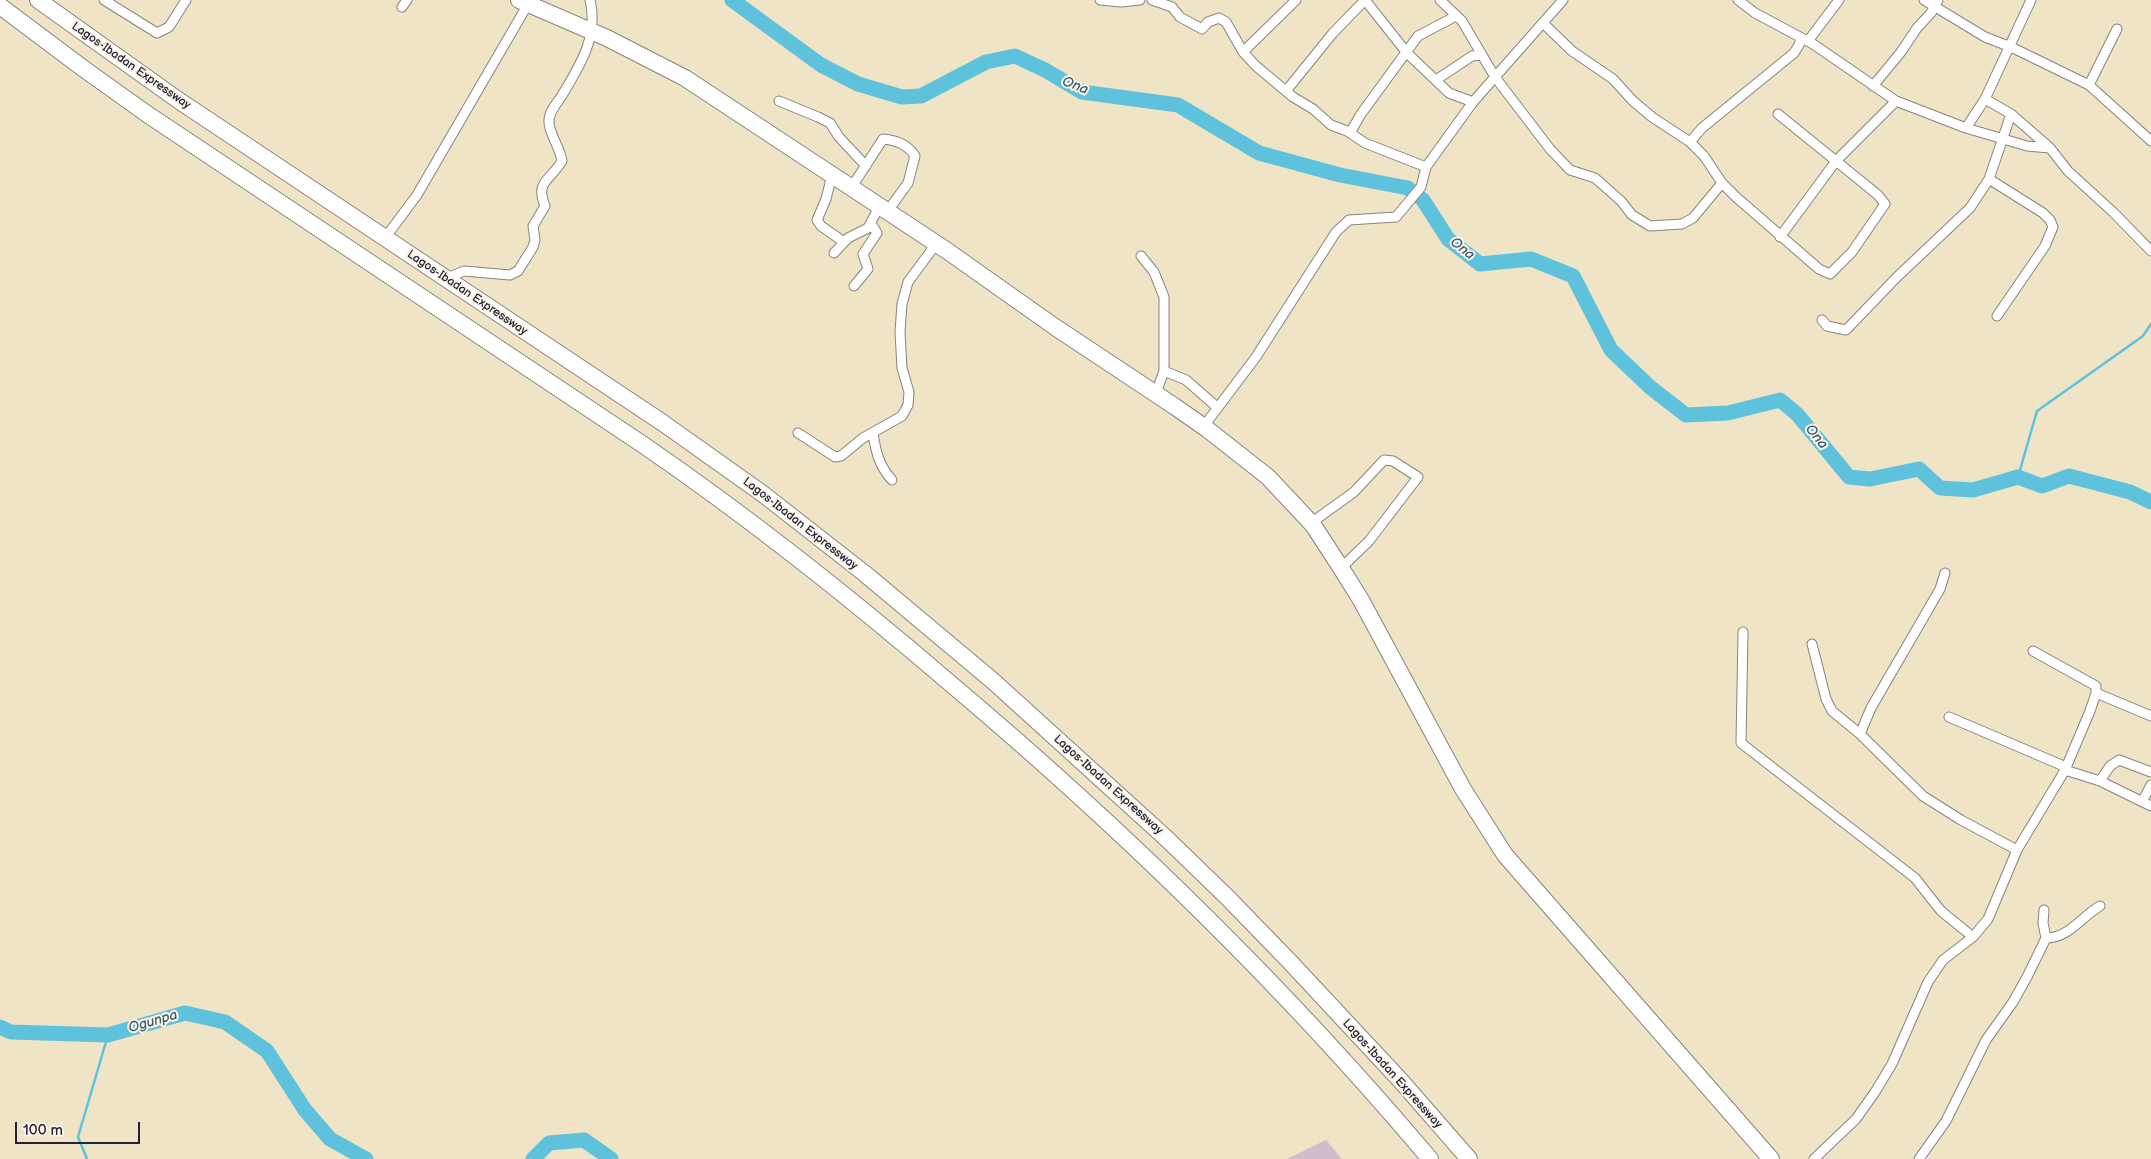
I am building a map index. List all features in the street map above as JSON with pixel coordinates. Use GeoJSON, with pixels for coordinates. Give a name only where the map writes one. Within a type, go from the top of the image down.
{"type":"FeatureCollection","features":[{"type":"Feature","properties":{"kind":"highway","name":"Lagos-Ibadan Expressway"},"geometry":{"type":"LineString","coordinates":[[38,0],[122,61],[646,412],[763,494],[864,573],[993,681],[1107,782],[1228,898],[1401,1081],[1469,1159]]}},
{"type":"Feature","properties":{"kind":"highway"},"geometry":{"type":"LineString","coordinates":[[523,2],[592,32],[685,78],[936,244],[1055,327],[1156,393],[1204,426],[1268,477],[1311,523],[1341,568],[1361,600],[1463,789],[1505,855],[1771,1159]]}},
{"type":"Feature","properties":{"kind":"highway"},"geometry":{"type":"LineString","coordinates":[[0,6],[139,108],[635,439],[715,494],[794,553],[984,711],[1152,864],[1296,1010],[1430,1159]]}},
{"type":"Feature","properties":{"kind":"street"},"geometry":{"type":"LineString","coordinates":[[104,0],[157,33],[169,27],[186,0]]}},
{"type":"Feature","properties":{"kind":"street"},"geometry":{"type":"LineString","coordinates":[[445,279],[464,271],[510,275],[518,271],[533,247],[535,240],[533,226],[545,206],[540,194],[542,185],[562,161],[561,151],[548,122],[550,114],[583,60],[592,32],[593,11],[590,0]]}},
{"type":"Feature","properties":{"kind":"street"},"geometry":{"type":"LineString","coordinates":[[1100,0],[1121,2],[1140,0]]}},
{"type":"Feature","properties":{"kind":"street"},"geometry":{"type":"LineString","coordinates":[[1152,0],[1172,7],[1180,17],[1202,29],[1208,22],[1219,18],[1226,22],[1243,52],[1286,91],[1313,109],[1331,125],[1365,143],[1426,167]]}},
{"type":"Feature","properties":{"kind":"street"},"geometry":{"type":"LineString","coordinates":[[1243,52],[1296,0]]}},
{"type":"Feature","properties":{"kind":"street"},"geometry":{"type":"LineString","coordinates":[[1286,91],[1333,33],[1365,0],[1407,53],[1449,93],[1473,102]]}},
{"type":"Feature","properties":{"kind":"street"},"geometry":{"type":"LineString","coordinates":[[1440,0],[1462,21],[1495,77],[1534,129],[1570,170],[1595,178],[1621,201],[1632,215],[1650,226],[1682,224],[1693,218],[1722,183]]}},
{"type":"Feature","properties":{"kind":"street"},"geometry":{"type":"LineString","coordinates":[[1204,426],[1256,357],[1336,232],[1350,220],[1396,217],[1421,187],[1426,167],[1473,102],[1563,0]]}},
{"type":"Feature","properties":{"kind":"street"},"geometry":{"type":"LineString","coordinates":[[1738,0],[1755,13],[1804,39],[1896,100],[1966,128],[2003,140],[2026,146],[2050,148]]}},
{"type":"Feature","properties":{"kind":"street"},"geometry":{"type":"LineString","coordinates":[[1690,142],[1715,117],[1794,52],[1839,0]]}},
{"type":"Feature","properties":{"kind":"street"},"geometry":{"type":"LineString","coordinates":[[1924,0],[1936,3],[1985,37],[2011,46],[2089,86],[2151,141]]}},
{"type":"Feature","properties":{"kind":"street"},"geometry":{"type":"LineString","coordinates":[[1966,128],[1985,99],[2011,46],[2029,1]]}},
{"type":"Feature","properties":{"kind":"street"},"geometry":{"type":"LineString","coordinates":[[385,238],[417,195],[523,2]]}},
{"type":"Feature","properties":{"kind":"street"},"geometry":{"type":"LineString","coordinates":[[1873,86],[1936,3]]}},
{"type":"Feature","properties":{"kind":"street"},"geometry":{"type":"LineString","coordinates":[[1350,134],[1361,114],[1418,36],[1456,16]]}},
{"type":"Feature","properties":{"kind":"street"},"geometry":{"type":"LineString","coordinates":[[1543,23],[1572,51],[1613,78],[1633,101],[1652,117],[1690,142],[1704,156],[1722,183],[1780,237],[1819,269],[1830,274],[1852,252],[1886,204],[1878,195],[1778,114]]}},
{"type":"Feature","properties":{"kind":"street"},"geometry":{"type":"LineString","coordinates":[[2089,86],[2118,29]]}},
{"type":"Feature","properties":{"kind":"street"},"geometry":{"type":"LineString","coordinates":[[1436,80],[1454,66],[1472,56],[1482,55]]}},
{"type":"Feature","properties":{"kind":"street"},"geometry":{"type":"LineString","coordinates":[[1985,99],[2011,114],[2050,148],[2068,171],[2114,213],[2151,251]]}},
{"type":"Feature","properties":{"kind":"street"},"geometry":{"type":"LineString","coordinates":[[1780,237],[1836,161],[1896,100]]}},
{"type":"Feature","properties":{"kind":"street"},"geometry":{"type":"LineString","coordinates":[[779,101],[830,124],[839,137],[866,166]]}},
{"type":"Feature","properties":{"kind":"street"},"geometry":{"type":"LineString","coordinates":[[1822,320],[1827,326],[1846,330],[1897,277],[1970,208],[1989,178],[2011,114]]}},
{"type":"Feature","properties":{"kind":"street"},"geometry":{"type":"LineString","coordinates":[[834,253],[848,238],[868,228],[883,209],[908,184],[915,156],[910,148],[883,139],[851,188]]}},
{"type":"Feature","properties":{"kind":"street"},"geometry":{"type":"LineString","coordinates":[[832,175],[826,199],[817,220],[821,226],[844,242]]}},
{"type":"Feature","properties":{"kind":"street"},"geometry":{"type":"LineString","coordinates":[[1989,178],[2044,213],[2053,227],[2045,246],[1997,316]]}},
{"type":"Feature","properties":{"kind":"street"},"geometry":{"type":"LineString","coordinates":[[854,286],[868,269],[863,254],[877,233],[871,224]]}},
{"type":"Feature","properties":{"kind":"street"},"geometry":{"type":"LineString","coordinates":[[798,432],[835,458],[841,456],[863,438],[902,416],[908,405],[909,392],[902,368],[900,332],[902,304],[908,282],[936,244]]}},
{"type":"Feature","properties":{"kind":"street"},"geometry":{"type":"LineString","coordinates":[[1142,256],[1154,272],[1164,297],[1164,371],[1156,393]]}},
{"type":"Feature","properties":{"kind":"street"},"geometry":{"type":"LineString","coordinates":[[1164,371],[1186,380],[1218,408]]}},
{"type":"Feature","properties":{"kind":"street"},"geometry":{"type":"LineString","coordinates":[[873,434],[877,458],[884,471],[892,480]]}},
{"type":"Feature","properties":{"kind":"street"},"geometry":{"type":"LineString","coordinates":[[1311,523],[1354,492],[1384,460],[1393,461],[1418,477],[1369,541],[1341,568]]}},
{"type":"Feature","properties":{"kind":"street"},"geometry":{"type":"LineString","coordinates":[[1860,734],[1872,708],[1940,590],[1945,573]]}},
{"type":"Feature","properties":{"kind":"street"},"geometry":{"type":"LineString","coordinates":[[1743,632],[1741,743],[1915,878],[1941,911],[1973,937]]}},
{"type":"Feature","properties":{"kind":"street"},"geometry":{"type":"LineString","coordinates":[[1812,644],[1826,699],[1832,712],[1860,734],[1923,796],[1961,820],[2017,850]]}},
{"type":"Feature","properties":{"kind":"street"},"geometry":{"type":"LineString","coordinates":[[1814,1159],[1856,1118],[1875,1092],[1892,1064],[1928,982],[1943,960],[1973,937],[1988,919],[2017,850],[2065,769],[2096,693],[2096,686],[2091,681],[2033,651]]}},
{"type":"Feature","properties":{"kind":"street"},"geometry":{"type":"LineString","coordinates":[[2096,693],[2151,716]]}},
{"type":"Feature","properties":{"kind":"street"},"geometry":{"type":"LineString","coordinates":[[1949,717],[2147,803],[2151,785]]}},
{"type":"Feature","properties":{"kind":"street"},"geometry":{"type":"LineString","coordinates":[[2100,781],[2110,766],[2120,760],[2151,772]]}},
{"type":"Feature","properties":{"kind":"street"},"geometry":{"type":"LineString","coordinates":[[2046,938],[2054,938],[2077,925],[2086,915],[2100,906]]}},
{"type":"Feature","properties":{"kind":"street"},"geometry":{"type":"LineString","coordinates":[[1919,1159],[1946,1121],[1986,1040],[2013,1002],[2046,938],[2043,923],[2044,910]]}},
{"type":"Feature","properties":{"kind":"shaded area"},"geometry":{"type":"Polygon","coordinates":[[[1326,1140],[1342,1159],[1287,1159],[1326,1140]]]}},
{"type":"Feature","properties":{"kind":"waterway","name":"Ona"},"geometry":{"type":"LineString","coordinates":[[732,0],[821,65],[858,84],[902,97],[921,96],[986,62],[1015,56],[1045,70],[1082,92],[1178,105],[1259,153],[1340,175],[1408,188],[1423,200],[1448,239],[1480,264],[1531,259],[1573,276],[1611,350],[1651,388],[1686,415],[1728,413],[1780,400],[1797,414],[1849,477],[1870,479],[1919,469],[1940,488],[1973,490],[2018,477],[2042,486],[2069,476],[2130,492],[2151,502]]}},
{"type":"Feature","properties":{"kind":"waterway"},"geometry":{"type":"LineString","coordinates":[[2018,477],[2037,411],[2143,336],[2151,324]]}},
{"type":"Feature","properties":{"kind":"waterway","name":"Ogunpa"},"geometry":{"type":"LineString","coordinates":[[0,1027],[11,1032],[108,1035],[185,1013],[225,1022],[267,1051],[305,1110],[330,1139],[366,1159]]}},
{"type":"Feature","properties":{"kind":"waterway"},"geometry":{"type":"LineString","coordinates":[[87,1159],[78,1137],[108,1035]]}},
{"type":"Feature","properties":{"kind":"waterway","name":"Ogunpa"},"geometry":{"type":"LineString","coordinates":[[533,1159],[549,1143],[584,1140],[611,1159]]}}]}
